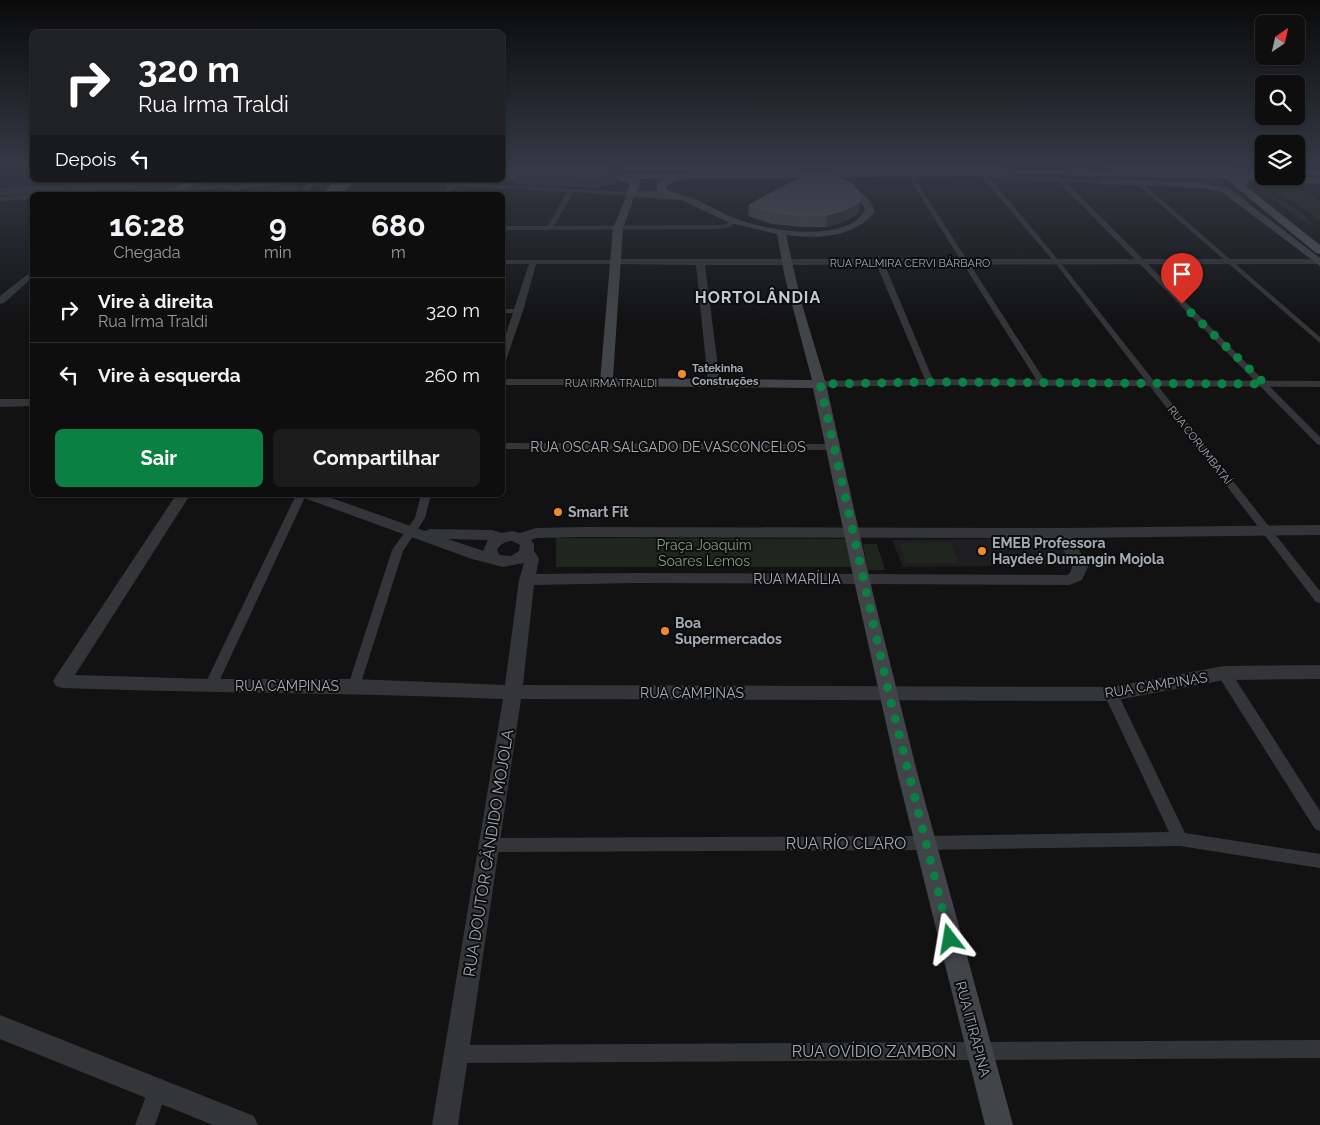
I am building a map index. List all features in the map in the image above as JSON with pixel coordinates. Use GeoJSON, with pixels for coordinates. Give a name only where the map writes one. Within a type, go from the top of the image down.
{"type":"FeatureCollection","features":[{"type":"Feature","properties":{"kind":"main road"},"geometry":{"type":"LineString","coordinates":[[606,382],[618,228],[622,218]]}},
{"type":"Feature","properties":{"kind":"main road"},"geometry":{"type":"LineString","coordinates":[[728,218],[781,232],[805,234],[836,232],[855,225],[865,218]]}},
{"type":"Feature","properties":{"kind":"main road"},"geometry":{"type":"LineString","coordinates":[[1262,218],[1320,259]]}},
{"type":"Feature","properties":{"kind":"main road"},"geometry":{"type":"LineString","coordinates":[[1265,218],[1268,223]]}},
{"type":"Feature","properties":{"kind":"main road"},"geometry":{"type":"LineString","coordinates":[[1277,218],[1320,259]]}},
{"type":"Feature","properties":{"kind":"main road"},"geometry":{"type":"LineString","coordinates":[[1292,218],[1314,232]]}},
{"type":"Feature","properties":{"kind":"main road","name":"RUA ITIRAPINA"},"geometry":{"type":"LineString","coordinates":[[781,232],[786,262],[820,384],[852,533],[925,843],[999,1125]]}},
{"type":"Feature","properties":{"kind":"main road","name":"RUA IRMA TRALDI"},"geometry":{"type":"LineString","coordinates":[[606,382],[820,384]]}},
{"type":"Feature","properties":{"kind":"street"},"geometry":{"type":"LineString","coordinates":[[550,228],[555,218]]}},
{"type":"Feature","properties":{"kind":"street"},"geometry":{"type":"LineString","coordinates":[[938,218],[1043,384]]}},
{"type":"Feature","properties":{"kind":"street","name":"RUA CORUMBATAÍ"},"geometry":{"type":"LineString","coordinates":[[1021,218],[1058,263],[1320,599]]}},
{"type":"Feature","properties":{"kind":"street"},"geometry":{"type":"LineString","coordinates":[[1098,218],[1265,384],[1320,442]]}},
{"type":"Feature","properties":{"kind":"street"},"geometry":{"type":"LineString","coordinates":[[1179,218],[1320,341]]}},
{"type":"Feature","properties":{"kind":"street"},"geometry":{"type":"LineString","coordinates":[[505,228],[718,227],[728,226],[735,221]]}},
{"type":"Feature","properties":{"kind":"street","name":"RUA PALMIRA CERVI BÁRBARO"},"geometry":{"type":"LineString","coordinates":[[505,262],[1230,263],[1320,259]]}},
{"type":"Feature","properties":{"kind":"street"},"geometry":{"type":"LineString","coordinates":[[505,351],[533,262]]}},
{"type":"Feature","properties":{"kind":"street"},"geometry":{"type":"LineString","coordinates":[[700,262],[714,383]]}},
{"type":"Feature","properties":{"kind":"street"},"geometry":{"type":"LineString","coordinates":[[880,263],[930,382]]}},
{"type":"Feature","properties":{"kind":"street"},"geometry":{"type":"LineString","coordinates":[[0,301],[30,276]]}},
{"type":"Feature","properties":{"kind":"street"},"geometry":{"type":"LineString","coordinates":[[505,311],[519,311]]}},
{"type":"Feature","properties":{"kind":"street","name":"RUA IRMA TRALDI"},"geometry":{"type":"LineString","coordinates":[[505,381],[606,382]]}},
{"type":"Feature","properties":{"kind":"street","name":"RUA IRMA TRALDI"},"geometry":{"type":"LineString","coordinates":[[820,384],[930,382],[1320,384]]}},
{"type":"Feature","properties":{"kind":"street"},"geometry":{"type":"LineString","coordinates":[[6,402],[30,397]]}},
{"type":"Feature","properties":{"kind":"street","name":"RUA OSCAR SALGADO DE VASCONCELOS"},"geometry":{"type":"LineString","coordinates":[[505,446],[833,447]]}},
{"type":"Feature","properties":{"kind":"street","name":"RUA CAMPINAS"},"geometry":{"type":"LineString","coordinates":[[182,497],[62,682],[210,686],[354,686],[513,692],[1112,694],[1224,674],[1320,672]]}},
{"type":"Feature","properties":{"kind":"street"},"geometry":{"type":"LineString","coordinates":[[210,686],[299,497]]}},
{"type":"Feature","properties":{"kind":"street"},"geometry":{"type":"LineString","coordinates":[[315,497],[477,555],[514,561],[527,553]]}},
{"type":"Feature","properties":{"kind":"street"},"geometry":{"type":"LineString","coordinates":[[354,686],[398,550],[415,533],[425,497]]}},
{"type":"Feature","properties":{"kind":"street"},"geometry":{"type":"LineString","coordinates":[[527,580],[491,555],[490,547],[502,538],[512,536],[521,538],[536,534],[582,532],[1063,533],[1320,530]]}},
{"type":"Feature","properties":{"kind":"street"},"geometry":{"type":"LineString","coordinates":[[415,533],[492,535],[502,538]]}},
{"type":"Feature","properties":{"kind":"street","name":"RUA MARÍLIA"},"geometry":{"type":"LineString","coordinates":[[527,580],[636,578],[1069,580],[1077,576],[1080,567],[1063,533]]}},
{"type":"Feature","properties":{"kind":"street","name":"RUA DOUTOR CÂNDIDO MOJOLA"},"geometry":{"type":"LineString","coordinates":[[445,1125],[490,845],[513,692],[527,580],[532,559],[527,553],[526,542],[521,538]]}},
{"type":"Feature","properties":{"kind":"street"},"geometry":{"type":"LineString","coordinates":[[1224,674],[1320,824]]}},
{"type":"Feature","properties":{"kind":"street"},"geometry":{"type":"LineString","coordinates":[[1112,694],[1180,839]]}},
{"type":"Feature","properties":{"kind":"street","name":"RUA RÍO CLARO"},"geometry":{"type":"LineString","coordinates":[[490,845],[925,843],[1180,839],[1320,861]]}},
{"type":"Feature","properties":{"kind":"street"},"geometry":{"type":"LineString","coordinates":[[0,1027],[246,1125]]}},
{"type":"Feature","properties":{"kind":"street","name":"RUA OVÍDIO ZAMBON"},"geometry":{"type":"LineString","coordinates":[[457,1054],[1320,1048]]}},
{"type":"Feature","properties":{"kind":"street"},"geometry":{"type":"LineString","coordinates":[[145,1125],[158,1090]]}},
{"type":"Feature","properties":{"kind":"shaded area","name":"EMEB Professora Haydeé Dumangin Mojola"},"geometry":{"type":"Polygon","coordinates":[[[1050,538],[1060,542],[1066,548],[1068,555],[1066,565],[903,567],[892,540],[1050,538]]]}},
{"type":"Feature","properties":{"kind":"green space"},"geometry":{"type":"Polygon","coordinates":[[[1300,218],[1308,218],[1317,229],[1300,218]]]}},
{"type":"Feature","properties":{"kind":"green space","name":"Praça Joaquim Soares Lemos"},"geometry":{"type":"Polygon","coordinates":[[[556,538],[846,539],[857,567],[556,567],[556,538]]]}},
{"type":"Feature","properties":{"kind":"green space"},"geometry":{"type":"Polygon","coordinates":[[[900,543],[951,543],[959,563],[906,563],[900,543]]]}},
{"type":"Feature","properties":{"kind":"green space"},"geometry":{"type":"Polygon","coordinates":[[[863,544],[877,544],[885,570],[868,570],[863,544]]]}},
{"type":"Feature","properties":{"kind":"place","name":"Tatekinha Construções"},"geometry":{"type":"Point","coordinates":[682,374]}},
{"type":"Feature","properties":{"kind":"place","name":"Smart Fit"},"geometry":{"type":"Point","coordinates":[558,512]}},
{"type":"Feature","properties":{"kind":"place","name":"EMEB Professora Haydeé Dumangin Mojola"},"geometry":{"type":"Point","coordinates":[982,551]}},
{"type":"Feature","properties":{"kind":"place","name":"Boa Supermercados"},"geometry":{"type":"Point","coordinates":[665,631]}},
{"type":"Feature","properties":{"kind":"district","name":"HORTOLÂNDIA"},"geometry":{"type":"Point","coordinates":[758,297]}},
{"type":"Feature","properties":{"kind":"route"},"geometry":{"type":"LineString","coordinates":[[950,939],[889,694],[820,384],[930,382],[1265,384],[1182,304]]}}]}
